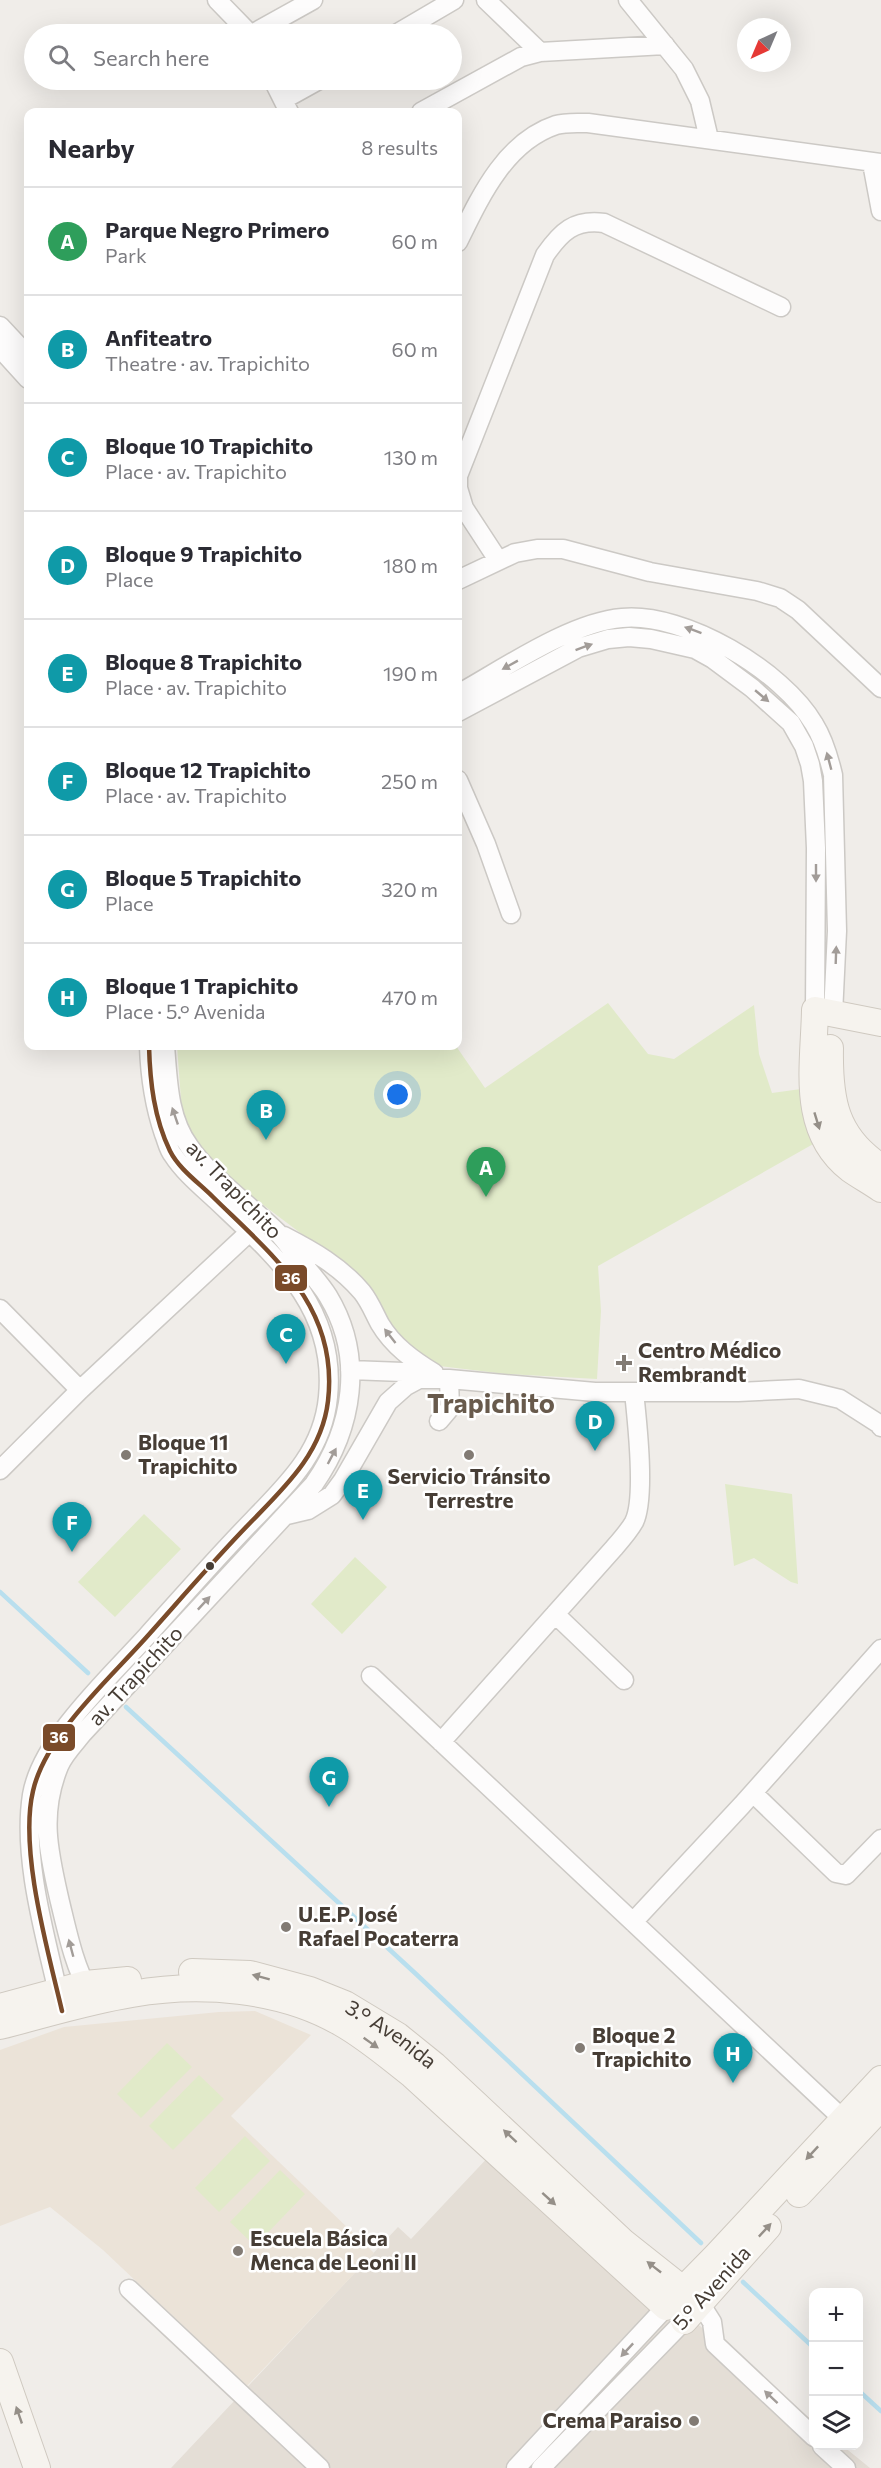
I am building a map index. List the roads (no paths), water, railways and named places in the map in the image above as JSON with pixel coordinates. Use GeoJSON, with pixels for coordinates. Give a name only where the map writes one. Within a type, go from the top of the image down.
{"type":"FeatureCollection","features":[{"type":"Feature","properties":{"kind":"street"},"geometry":{"type":"LineString","coordinates":[[217,0],[241,24]]}},
{"type":"Feature","properties":{"kind":"street"},"geometry":{"type":"LineString","coordinates":[[269,24],[313,0]]}},
{"type":"Feature","properties":{"kind":"street"},"geometry":{"type":"LineString","coordinates":[[413,24],[454,0]]}},
{"type":"Feature","properties":{"kind":"street"},"geometry":{"type":"LineString","coordinates":[[486,0],[540,52]]}},
{"type":"Feature","properties":{"kind":"street"},"geometry":{"type":"LineString","coordinates":[[628,0],[684,69],[700,101],[709,139]]}},
{"type":"Feature","properties":{"kind":"street"},"geometry":{"type":"LineString","coordinates":[[462,89],[521,57],[540,52],[665,45]]}},
{"type":"Feature","properties":{"kind":"street"},"geometry":{"type":"LineString","coordinates":[[278,90],[286,106],[306,90]]}},
{"type":"Feature","properties":{"kind":"street"},"geometry":{"type":"LineString","coordinates":[[428,108],[461,90]]}},
{"type":"Feature","properties":{"kind":"street"},"geometry":{"type":"LineString","coordinates":[[462,234],[485,189],[505,162],[531,136],[558,124],[588,123],[876,163],[881,211]]}},
{"type":"Feature","properties":{"kind":"street"},"geometry":{"type":"LineString","coordinates":[[462,466],[544,255],[553,243],[578,223],[604,223],[781,308]]}},
{"type":"Feature","properties":{"kind":"street"},"geometry":{"type":"LineString","coordinates":[[0,326],[24,352]]}},
{"type":"Feature","properties":{"kind":"street"},"geometry":{"type":"LineString","coordinates":[[0,348],[24,375]]}},
{"type":"Feature","properties":{"kind":"street"},"geometry":{"type":"LineString","coordinates":[[462,501],[464,508],[498,560]]}},
{"type":"Feature","properties":{"kind":"street"},"geometry":{"type":"LineString","coordinates":[[462,578],[515,553],[537,549],[562,549],[650,572],[757,591],[780,598],[798,610],[881,688]]}},
{"type":"Feature","properties":{"kind":"street"},"geometry":{"type":"LineString","coordinates":[[462,692],[543,646],[586,626],[621,618],[652,619],[703,634],[744,658],[776,682],[814,723],[827,752],[833,775],[837,930],[812,1105],[820,1130],[831,1149],[849,1168],[881,1189]]}},
{"type":"Feature","properties":{"kind":"street"},"geometry":{"type":"LineString","coordinates":[[462,710],[578,648],[608,639],[629,637],[651,639],[694,650],[713,659],[752,688],[791,723],[804,746],[813,781],[824,1012],[834,1108],[846,1136],[866,1157],[881,1167]]}},
{"type":"Feature","properties":{"kind":"street"},"geometry":{"type":"LineString","coordinates":[[462,789],[486,844],[511,914]]}},
{"type":"Feature","properties":{"kind":"street"},"geometry":{"type":"LineString","coordinates":[[824,1012],[881,1023]]}},
{"type":"Feature","properties":{"kind":"street"},"geometry":{"type":"LineString","coordinates":[[60,2001],[42,1922],[29,1840],[32,1792],[41,1766],[56,1742],[101,1685],[291,1481],[312,1450],[325,1423],[330,1378],[328,1356],[315,1312],[256,1226],[172,1154],[155,1108],[149,1050]]}},
{"type":"Feature","properties":{"kind":"street","name":"av. Trapichito"},"geometry":{"type":"LineString","coordinates":[[89,1992],[72,1953],[47,1845],[48,1806],[59,1764],[83,1732],[314,1484],[336,1447],[359,1370],[328,1296],[277,1232],[256,1226],[183,1137],[170,1101],[165,1050]]}},
{"type":"Feature","properties":{"kind":"street"},"geometry":{"type":"LineString","coordinates":[[0,1470],[80,1390],[256,1226]]}},
{"type":"Feature","properties":{"kind":"street"},"geometry":{"type":"LineString","coordinates":[[277,1232],[337,1266],[362,1292],[381,1325],[403,1352],[442,1376],[450,1408],[439,1421]]}},
{"type":"Feature","properties":{"kind":"street"},"geometry":{"type":"LineString","coordinates":[[0,1309],[80,1390]]}},
{"type":"Feature","properties":{"kind":"street"},"geometry":{"type":"LineString","coordinates":[[359,1370],[595,1392],[738,1392],[799,1389],[840,1399],[879,1424],[881,1428]]}},
{"type":"Feature","properties":{"kind":"street","name":"av. Trapichito"},"geometry":{"type":"LineString","coordinates":[[287,1515],[308,1510],[332,1495],[388,1402],[376,1377],[359,1370]]}},
{"type":"Feature","properties":{"kind":"street"},"geometry":{"type":"LineString","coordinates":[[388,1402],[406,1386],[419,1379],[442,1376]]}},
{"type":"Feature","properties":{"kind":"street"},"geometry":{"type":"LineString","coordinates":[[441,1742],[614,1548],[634,1521],[639,1498],[639,1458],[634,1392]]}},
{"type":"Feature","properties":{"kind":"street"},"geometry":{"type":"LineString","coordinates":[[555,1614],[624,1680]]}},
{"type":"Feature","properties":{"kind":"street"},"geometry":{"type":"LineString","coordinates":[[633,1922],[753,1793],[881,1649]]}},
{"type":"Feature","properties":{"kind":"street"},"geometry":{"type":"LineString","coordinates":[[371,1676],[843,2119]]}},
{"type":"Feature","properties":{"kind":"street"},"geometry":{"type":"LineString","coordinates":[[753,1793],[836,1873],[841,1875],[846,1875],[881,1839]]}},
{"type":"Feature","properties":{"kind":"street","name":"3.° Avenida"},"geometry":{"type":"LineString","coordinates":[[60,2001],[89,1992],[212,1990],[282,2000],[312,2009],[340,2022],[411,2074],[683,2305]]}},
{"type":"Feature","properties":{"kind":"street"},"geometry":{"type":"LineString","coordinates":[[0,2007],[60,2001]]}},
{"type":"Feature","properties":{"kind":"street"},"geometry":{"type":"LineString","coordinates":[[0,2026],[60,2001]]}},
{"type":"Feature","properties":{"kind":"street","name":"5.° Avenida"},"geometry":{"type":"LineString","coordinates":[[683,2305],[716,2256],[881,2079]]}},
{"type":"Feature","properties":{"kind":"street","name":"5.° Avenida"},"geometry":{"type":"LineString","coordinates":[[541,2468],[683,2305],[771,2223],[881,2107]]}},
{"type":"Feature","properties":{"kind":"street"},"geometry":{"type":"LineString","coordinates":[[129,2289],[320,2468]]}},
{"type":"Feature","properties":{"kind":"street"},"geometry":{"type":"LineString","coordinates":[[516,2468],[683,2305],[712,2322],[714,2344],[809,2433]]}},
{"type":"Feature","properties":{"kind":"street"},"geometry":{"type":"LineString","coordinates":[[0,2362],[37,2468]]}},
{"type":"Feature","properties":{"kind":"street"},"geometry":{"type":"LineString","coordinates":[[827,2450],[846,2468]]}},
{"type":"Feature","properties":{"kind":"waterway"},"geometry":{"type":"LineString","coordinates":[[0,1592],[88,1673]]}},
{"type":"Feature","properties":{"kind":"waterway"},"geometry":{"type":"LineString","coordinates":[[126,1707],[416,1974],[701,2243]]}},
{"type":"Feature","properties":{"kind":"waterway"},"geometry":{"type":"LineString","coordinates":[[743,2282],[809,2343]]}},
{"type":"Feature","properties":{"kind":"waterway"},"geometry":{"type":"LineString","coordinates":[[863,2395],[881,2411]]}},
{"type":"Feature","properties":{"kind":"place","name":"Anfiteatro"},"geometry":{"type":"Point","coordinates":[266,1140]}},
{"type":"Feature","properties":{"kind":"place","name":"Parque Negro Primero"},"geometry":{"type":"Point","coordinates":[486,1197]}},
{"type":"Feature","properties":{"kind":"place","name":"Centro Médico Rembrandt"},"geometry":{"type":"Point","coordinates":[624,1363]}},
{"type":"Feature","properties":{"kind":"place","name":"Bloque 10 Trapichito"},"geometry":{"type":"Point","coordinates":[286,1364]}},
{"type":"Feature","properties":{"kind":"place","name":"Bloque 9 Trapichito"},"geometry":{"type":"Point","coordinates":[595,1451]}},
{"type":"Feature","properties":{"kind":"place","name":"Bloque 11 Trapichito"},"geometry":{"type":"Point","coordinates":[126,1455]}},
{"type":"Feature","properties":{"kind":"place","name":"Servicio Tránsito Terrestre"},"geometry":{"type":"Point","coordinates":[469,1455]}},
{"type":"Feature","properties":{"kind":"place","name":"Bloque 8 Trapichito"},"geometry":{"type":"Point","coordinates":[363,1520]}},
{"type":"Feature","properties":{"kind":"place","name":"Bloque 12 Trapichito"},"geometry":{"type":"Point","coordinates":[72,1552]}},
{"type":"Feature","properties":{"kind":"place","name":"Bloque 5 Trapichito"},"geometry":{"type":"Point","coordinates":[329,1807]}},
{"type":"Feature","properties":{"kind":"place","name":"U.E.P. José Rafael Pocaterra"},"geometry":{"type":"Point","coordinates":[286,1927]}},
{"type":"Feature","properties":{"kind":"place","name":"Bloque 2 Trapichito"},"geometry":{"type":"Point","coordinates":[580,2048]}},
{"type":"Feature","properties":{"kind":"place","name":"Bloque 1 Trapichito"},"geometry":{"type":"Point","coordinates":[733,2083]}},
{"type":"Feature","properties":{"kind":"place","name":"Escuela Básica Menca de Leoni II"},"geometry":{"type":"Point","coordinates":[238,2251]}},
{"type":"Feature","properties":{"kind":"place","name":"Crema Paraiso"},"geometry":{"type":"Point","coordinates":[694,2421]}},
{"type":"Feature","properties":{"kind":"district","name":"Trapichito"},"geometry":{"type":"Point","coordinates":[491,1404]}}]}
